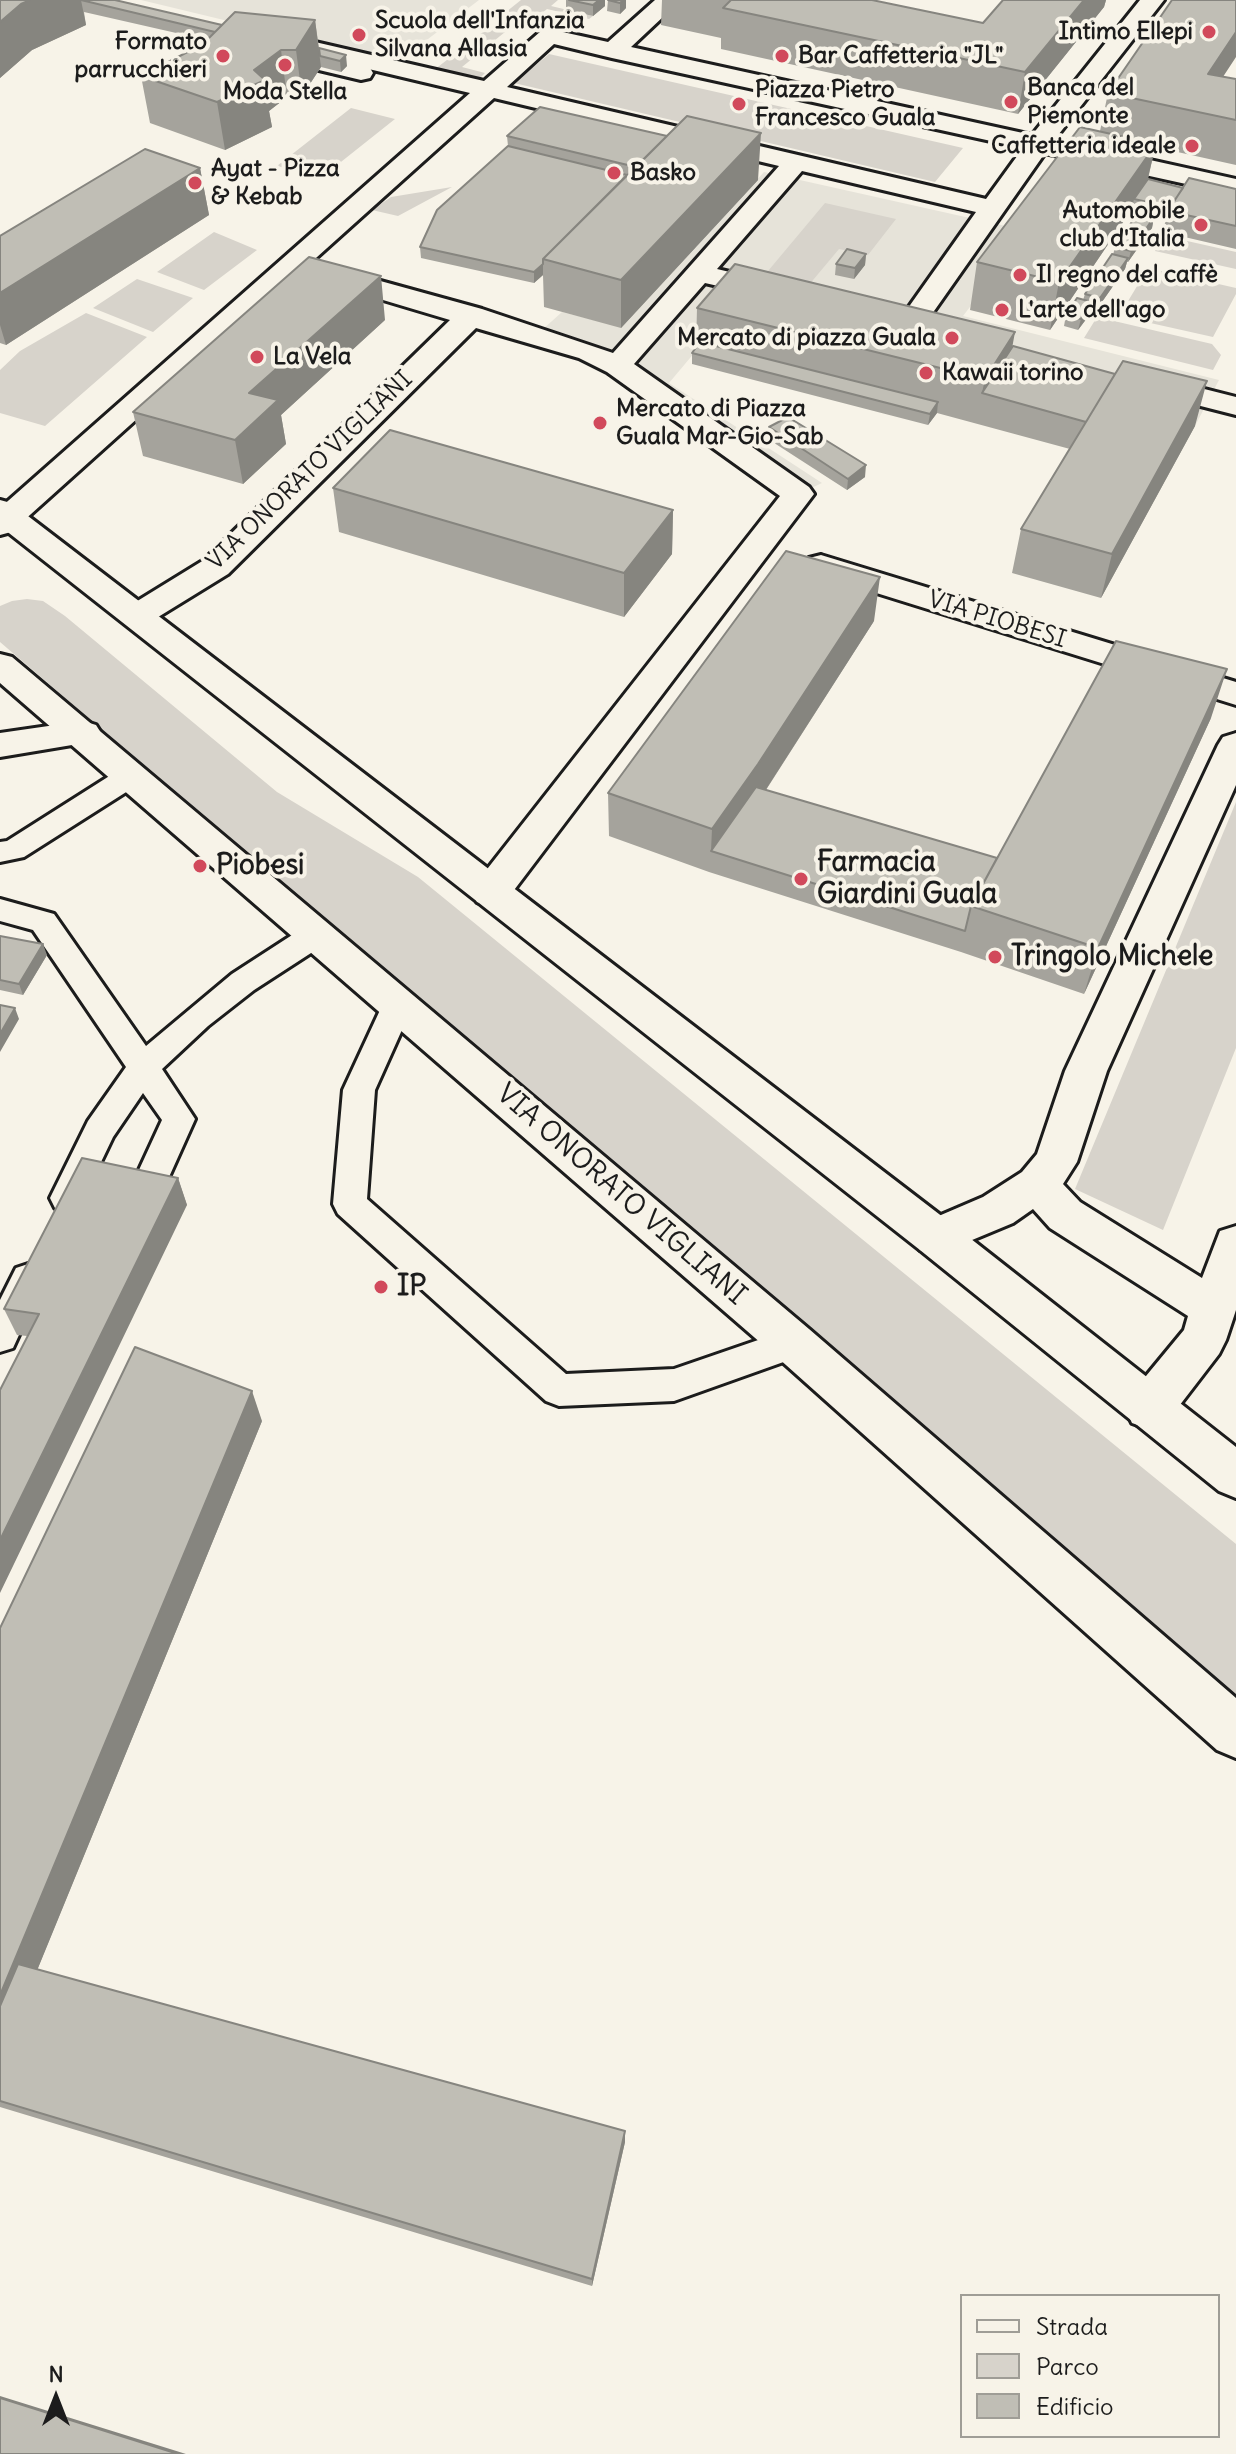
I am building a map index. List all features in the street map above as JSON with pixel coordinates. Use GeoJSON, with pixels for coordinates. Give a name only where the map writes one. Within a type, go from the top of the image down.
{"type":"FeatureCollection","features":[{"type":"Feature","properties":{"kind":"street"},"geometry":{"type":"LineString","coordinates":[[612,51],[669,0]]}},
{"type":"Feature","properties":{"kind":"street"},"geometry":{"type":"LineString","coordinates":[[910,325],[1039,143],[1152,0]]}},
{"type":"Feature","properties":{"kind":"street"},"geometry":{"type":"LineString","coordinates":[[1236,187],[549,36],[3,516],[138,615],[936,1237],[1236,1476]]}},
{"type":"Feature","properties":{"kind":"street"},"geometry":{"type":"LineString","coordinates":[[361,73],[263,43],[487,90],[992,208]]}},
{"type":"Feature","properties":{"kind":"street"},"geometry":{"type":"LineString","coordinates":[[617,366],[796,162]]}},
{"type":"Feature","properties":{"kind":"street"},"geometry":{"type":"LineString","coordinates":[[293,264],[589,352],[617,366],[798,494],[491,892]]}},
{"type":"Feature","properties":{"kind":"street"},"geometry":{"type":"LineString","coordinates":[[700,273],[805,299]]}},
{"type":"Feature","properties":{"kind":"street","name":"VIA ONORATO VIGLIANI"},"geometry":{"type":"LineString","coordinates":[[138,615],[216,567],[472,315]]}},
{"type":"Feature","properties":{"kind":"street"},"geometry":{"type":"LineString","coordinates":[[880,317],[946,334]]}},
{"type":"Feature","properties":{"kind":"street"},"geometry":{"type":"LineString","coordinates":[[1113,375],[1236,406]]}},
{"type":"Feature","properties":{"kind":"street","name":"VIA PIOBESI"},"geometry":{"type":"LineString","coordinates":[[758,546],[1236,694]]}},
{"type":"Feature","properties":{"kind":"street","name":"VIA ONORATO VIGLIANI"},"geometry":{"type":"LineString","coordinates":[[0,665],[793,1343],[1236,1732]]}},
{"type":"Feature","properties":{"kind":"street"},"geometry":{"type":"LineString","coordinates":[[0,745],[83,733]]}},
{"type":"Feature","properties":{"kind":"street"},"geometry":{"type":"LineString","coordinates":[[936,1237],[998,1210],[1037,1184],[1056,1162],[1086,1071],[1236,745]]}},
{"type":"Feature","properties":{"kind":"street"},"geometry":{"type":"LineString","coordinates":[[1037,1184],[1065,1215],[1214,1309]]}},
{"type":"Feature","properties":{"kind":"street"},"geometry":{"type":"LineString","coordinates":[[1149,1408],[1203,1340],[1236,1244]]}},
{"type":"Feature","properties":{"kind":"lane"},"geometry":{"type":"LineString","coordinates":[[0,852],[14,850],[132,775]]}},
{"type":"Feature","properties":{"kind":"lane"},"geometry":{"type":"LineString","coordinates":[[0,910],[43,922],[179,1119],[144,1196]]}},
{"type":"Feature","properties":{"kind":"lane"},"geometry":{"type":"LineString","coordinates":[[0,1337],[100,1130],[144,1067],[197,1018],[243,982],[317,934]]}},
{"type":"Feature","properties":{"kind":"lane"},"geometry":{"type":"LineString","coordinates":[[398,1003],[359,1090],[350,1204],[559,1390],[674,1385],[793,1343]]}},
{"type":"Feature","properties":{"kind":"shaded area","name":"Scuola dell'Infanzia Silvana Allasia"},"geometry":{"type":"Polygon","coordinates":[[[141,0],[479,0],[398,62],[141,0]]]}},
{"type":"Feature","properties":{"kind":"shaded area","name":"Mercato di piazza Guala"},"geometry":{"type":"Polygon","coordinates":[[[764,172],[1028,231],[963,316],[1219,380],[1195,426],[732,308],[669,383],[822,483],[805,491],[595,346],[542,330],[562,312],[621,327],[764,172]]]}},
{"type":"Feature","properties":{"kind":"green space"},"geometry":{"type":"Polygon","coordinates":[[[521,0],[558,0],[551,6],[593,16],[589,19],[547,9],[530,23],[501,16],[521,0]]]}},
{"type":"Feature","properties":{"kind":"green space"},"geometry":{"type":"Polygon","coordinates":[[[488,28],[505,32],[462,67],[485,73],[478,80],[434,70],[488,28]]]}},
{"type":"Feature","properties":{"kind":"green space"},"geometry":{"type":"Polygon","coordinates":[[[549,54],[963,148],[935,182],[514,83],[549,54]]]}},
{"type":"Feature","properties":{"kind":"green space"},"geometry":{"type":"Polygon","coordinates":[[[351,108],[395,119],[322,177],[277,166],[351,108]]]}},
{"type":"Feature","properties":{"kind":"green space"},"geometry":{"type":"Polygon","coordinates":[[[452,187],[398,216],[372,210],[391,197],[452,187]]]}},
{"type":"Feature","properties":{"kind":"green space"},"geometry":{"type":"Polygon","coordinates":[[[825,203],[896,219],[868,255],[839,249],[808,286],[763,277],[825,203]]]}},
{"type":"Feature","properties":{"kind":"green space"},"geometry":{"type":"Polygon","coordinates":[[[214,232],[257,250],[204,290],[157,272],[214,232]]]}},
{"type":"Feature","properties":{"kind":"green space"},"geometry":{"type":"Polygon","coordinates":[[[1165,236],[1236,252],[1236,269],[1155,251],[1165,236]]]}},
{"type":"Feature","properties":{"kind":"green space"},"geometry":{"type":"Polygon","coordinates":[[[1148,268],[1236,288],[1236,294],[1213,337],[1119,316],[1148,268]]]}},
{"type":"Feature","properties":{"kind":"green space"},"geometry":{"type":"Polygon","coordinates":[[[137,279],[193,298],[153,332],[93,308],[137,279]]]}},
{"type":"Feature","properties":{"kind":"green space"},"geometry":{"type":"Polygon","coordinates":[[[86,313],[147,337],[45,426],[0,413],[0,370],[20,351],[86,313]]]}},
{"type":"Feature","properties":{"kind":"green space"},"geometry":{"type":"Polygon","coordinates":[[[1097,317],[1212,344],[1221,355],[1213,370],[1084,338],[1097,317]]]}},
{"type":"Feature","properties":{"kind":"green space"},"geometry":{"type":"Polygon","coordinates":[[[27,599],[43,601],[65,616],[277,792],[418,877],[1236,1544],[1236,1703],[0,642],[0,606],[27,599]]]}},
{"type":"Feature","properties":{"kind":"green space"},"geometry":{"type":"Polygon","coordinates":[[[1236,802],[1236,1048],[1163,1230],[1075,1189],[1236,802]]]}},
{"type":"Feature","properties":{"kind":"building"},"geometry":{"type":"Polygon","coordinates":[[[0,0],[30,0],[0,22],[0,0]]]}},
{"type":"Feature","properties":{"kind":"building"},"geometry":{"type":"Polygon","coordinates":[[[81,0],[115,0],[222,25],[215,32],[81,0]]]}},
{"type":"Feature","properties":{"kind":"building"},"geometry":{"type":"Polygon","coordinates":[[[569,0],[599,0],[593,5],[569,0]]]}},
{"type":"Feature","properties":{"kind":"building"},"geometry":{"type":"Polygon","coordinates":[[[731,0],[872,0],[983,23],[1003,0],[1084,0],[1025,72],[723,8],[731,0]]]}},
{"type":"Feature","properties":{"kind":"building"},"geometry":{"type":"Polygon","coordinates":[[[1172,0],[1236,0],[1236,32],[1208,74],[1236,79],[1236,120],[1108,93],[1172,0]]]}},
{"type":"Feature","properties":{"kind":"building"},"geometry":{"type":"Polygon","coordinates":[[[235,12],[315,20],[296,50],[281,50],[254,70],[265,80],[217,102],[141,76],[203,44],[235,12]]]}},
{"type":"Feature","properties":{"kind":"building"},"geometry":{"type":"Polygon","coordinates":[[[319,48],[346,55],[340,61],[320,56],[319,48]]]}},
{"type":"Feature","properties":{"kind":"building"},"geometry":{"type":"Polygon","coordinates":[[[540,107],[667,136],[636,167],[507,136],[540,107]]]}},
{"type":"Feature","properties":{"kind":"building"},"geometry":{"type":"Polygon","coordinates":[[[687,116],[761,133],[621,280],[543,259],[687,116]]]}},
{"type":"Feature","properties":{"kind":"building"},"geometry":{"type":"Polygon","coordinates":[[[1080,127],[1156,144],[1059,282],[977,262],[1080,127]]]}},
{"type":"Feature","properties":{"kind":"building"},"geometry":{"type":"Polygon","coordinates":[[[508,146],[627,175],[543,259],[543,264],[534,272],[420,247],[437,210],[508,146]]]}},
{"type":"Feature","properties":{"kind":"building"},"geometry":{"type":"Polygon","coordinates":[[[145,149],[200,168],[0,293],[0,236],[145,149]]]}},
{"type":"Feature","properties":{"kind":"building"},"geometry":{"type":"Polygon","coordinates":[[[1189,178],[1236,189],[1236,226],[1168,211],[1189,178]]]}},
{"type":"Feature","properties":{"kind":"building"},"geometry":{"type":"Polygon","coordinates":[[[1148,179],[1183,188],[1170,207],[1134,199],[1148,179]]]}},
{"type":"Feature","properties":{"kind":"building"},"geometry":{"type":"Polygon","coordinates":[[[1138,213],[1154,217],[1131,251],[1115,247],[1138,213]]]}},
{"type":"Feature","properties":{"kind":"building"},"geometry":{"type":"Polygon","coordinates":[[[847,249],[866,254],[855,268],[836,264],[847,249]]]}},
{"type":"Feature","properties":{"kind":"building"},"geometry":{"type":"Polygon","coordinates":[[[1112,254],[1128,258],[1100,298],[1085,294],[1112,254]]]}},
{"type":"Feature","properties":{"kind":"building"},"geometry":{"type":"Polygon","coordinates":[[[309,257],[381,276],[249,393],[278,400],[235,440],[133,412],[309,257]]]}},
{"type":"Feature","properties":{"kind":"building"},"geometry":{"type":"Polygon","coordinates":[[[735,264],[1015,332],[985,379],[697,308],[735,264]]]}},
{"type":"Feature","properties":{"kind":"building"},"geometry":{"type":"Polygon","coordinates":[[[1077,298],[1092,302],[1081,319],[1066,315],[1077,298]]]}},
{"type":"Feature","properties":{"kind":"building"},"geometry":{"type":"Polygon","coordinates":[[[700,342],[938,402],[930,414],[692,353],[700,342]]]}},
{"type":"Feature","properties":{"kind":"building"},"geometry":{"type":"Polygon","coordinates":[[[1013,346],[1115,374],[1086,422],[982,393],[1013,346]]]}},
{"type":"Feature","properties":{"kind":"building"},"geometry":{"type":"Polygon","coordinates":[[[1123,361],[1207,381],[1112,554],[1021,529],[1123,361]]]}},
{"type":"Feature","properties":{"kind":"building"},"geometry":{"type":"Polygon","coordinates":[[[788,417],[866,465],[848,479],[769,427],[788,417]]]}},
{"type":"Feature","properties":{"kind":"building"},"geometry":{"type":"Polygon","coordinates":[[[390,430],[673,510],[624,573],[333,488],[390,430]]]}},
{"type":"Feature","properties":{"kind":"building"},"geometry":{"type":"Polygon","coordinates":[[[786,551],[880,577],[712,829],[608,793],[786,551]]]}},
{"type":"Feature","properties":{"kind":"building"},"geometry":{"type":"Polygon","coordinates":[[[1116,641],[1227,669],[1098,948],[971,906],[1116,641]]]}},
{"type":"Feature","properties":{"kind":"building"},"geometry":{"type":"Polygon","coordinates":[[[756,787],[997,858],[971,906],[965,931],[711,851],[756,787]]]}},
{"type":"Feature","properties":{"kind":"building"},"geometry":{"type":"Polygon","coordinates":[[[0,936],[43,944],[19,984],[0,980],[0,936]]]}},
{"type":"Feature","properties":{"kind":"building"},"geometry":{"type":"Polygon","coordinates":[[[0,1005],[15,1008],[0,1034],[0,1005]]]}},
{"type":"Feature","properties":{"kind":"building"},"geometry":{"type":"Polygon","coordinates":[[[82,1158],[178,1178],[0,1540],[0,1390],[39,1314],[4,1309],[82,1158]]]}},
{"type":"Feature","properties":{"kind":"building"},"geometry":{"type":"Polygon","coordinates":[[[135,1347],[252,1391],[0,1995],[0,1628],[135,1347]]]}},
{"type":"Feature","properties":{"kind":"building"},"geometry":{"type":"Polygon","coordinates":[[[18,1964],[625,2131],[592,2279],[0,2101],[0,2006],[18,1964]]]}},
{"type":"Feature","properties":{"kind":"building"},"geometry":{"type":"Polygon","coordinates":[[[0,2398],[178,2454],[0,2454],[0,2398]]]}},
{"type":"Feature","properties":{"kind":"place","name":"Intimo Ellepi"},"geometry":{"type":"Point","coordinates":[1209,32]}},
{"type":"Feature","properties":{"kind":"place","name":"Scuola dell'Infanzia Silvana Allasia"},"geometry":{"type":"Point","coordinates":[359,35]}},
{"type":"Feature","properties":{"kind":"place","name":"Formato parrucchieri"},"geometry":{"type":"Point","coordinates":[223,56]}},
{"type":"Feature","properties":{"kind":"place","name":"Bar Caffetteria \"JL\""},"geometry":{"type":"Point","coordinates":[782,56]}},
{"type":"Feature","properties":{"kind":"place","name":"Moda Stella"},"geometry":{"type":"Point","coordinates":[285,65]}},
{"type":"Feature","properties":{"kind":"place","name":"Banca del Piemonte"},"geometry":{"type":"Point","coordinates":[1011,102]}},
{"type":"Feature","properties":{"kind":"place","name":"Piazza Pietro Francesco Guala"},"geometry":{"type":"Point","coordinates":[739,104]}},
{"type":"Feature","properties":{"kind":"place","name":"Caffetteria ideale"},"geometry":{"type":"Point","coordinates":[1192,146]}},
{"type":"Feature","properties":{"kind":"place","name":"Basko"},"geometry":{"type":"Point","coordinates":[614,173]}},
{"type":"Feature","properties":{"kind":"place","name":"Ayat - Pizza & Kebab"},"geometry":{"type":"Point","coordinates":[195,183]}},
{"type":"Feature","properties":{"kind":"place","name":"Automobile club d'Italia"},"geometry":{"type":"Point","coordinates":[1201,225]}},
{"type":"Feature","properties":{"kind":"place","name":"Il regno del caffè"},"geometry":{"type":"Point","coordinates":[1020,275]}},
{"type":"Feature","properties":{"kind":"place","name":"L'arte dell'ago"},"geometry":{"type":"Point","coordinates":[1002,310]}},
{"type":"Feature","properties":{"kind":"place","name":"Mercato di piazza Guala"},"geometry":{"type":"Point","coordinates":[952,338]}},
{"type":"Feature","properties":{"kind":"place","name":"La Vela"},"geometry":{"type":"Point","coordinates":[257,357]}},
{"type":"Feature","properties":{"kind":"place","name":"Kawaii torino"},"geometry":{"type":"Point","coordinates":[926,373]}},
{"type":"Feature","properties":{"kind":"place","name":"Mercato di Piazza Guala Mar-Gio-Sab"},"geometry":{"type":"Point","coordinates":[600,423]}},
{"type":"Feature","properties":{"kind":"place","name":"Piobesi"},"geometry":{"type":"Point","coordinates":[200,866]}},
{"type":"Feature","properties":{"kind":"place","name":"Farmacia Giardini Guala"},"geometry":{"type":"Point","coordinates":[801,879]}},
{"type":"Feature","properties":{"kind":"place","name":"Tringolo Michele"},"geometry":{"type":"Point","coordinates":[995,957]}},
{"type":"Feature","properties":{"kind":"place","name":"IP"},"geometry":{"type":"Point","coordinates":[381,1287]}}]}
